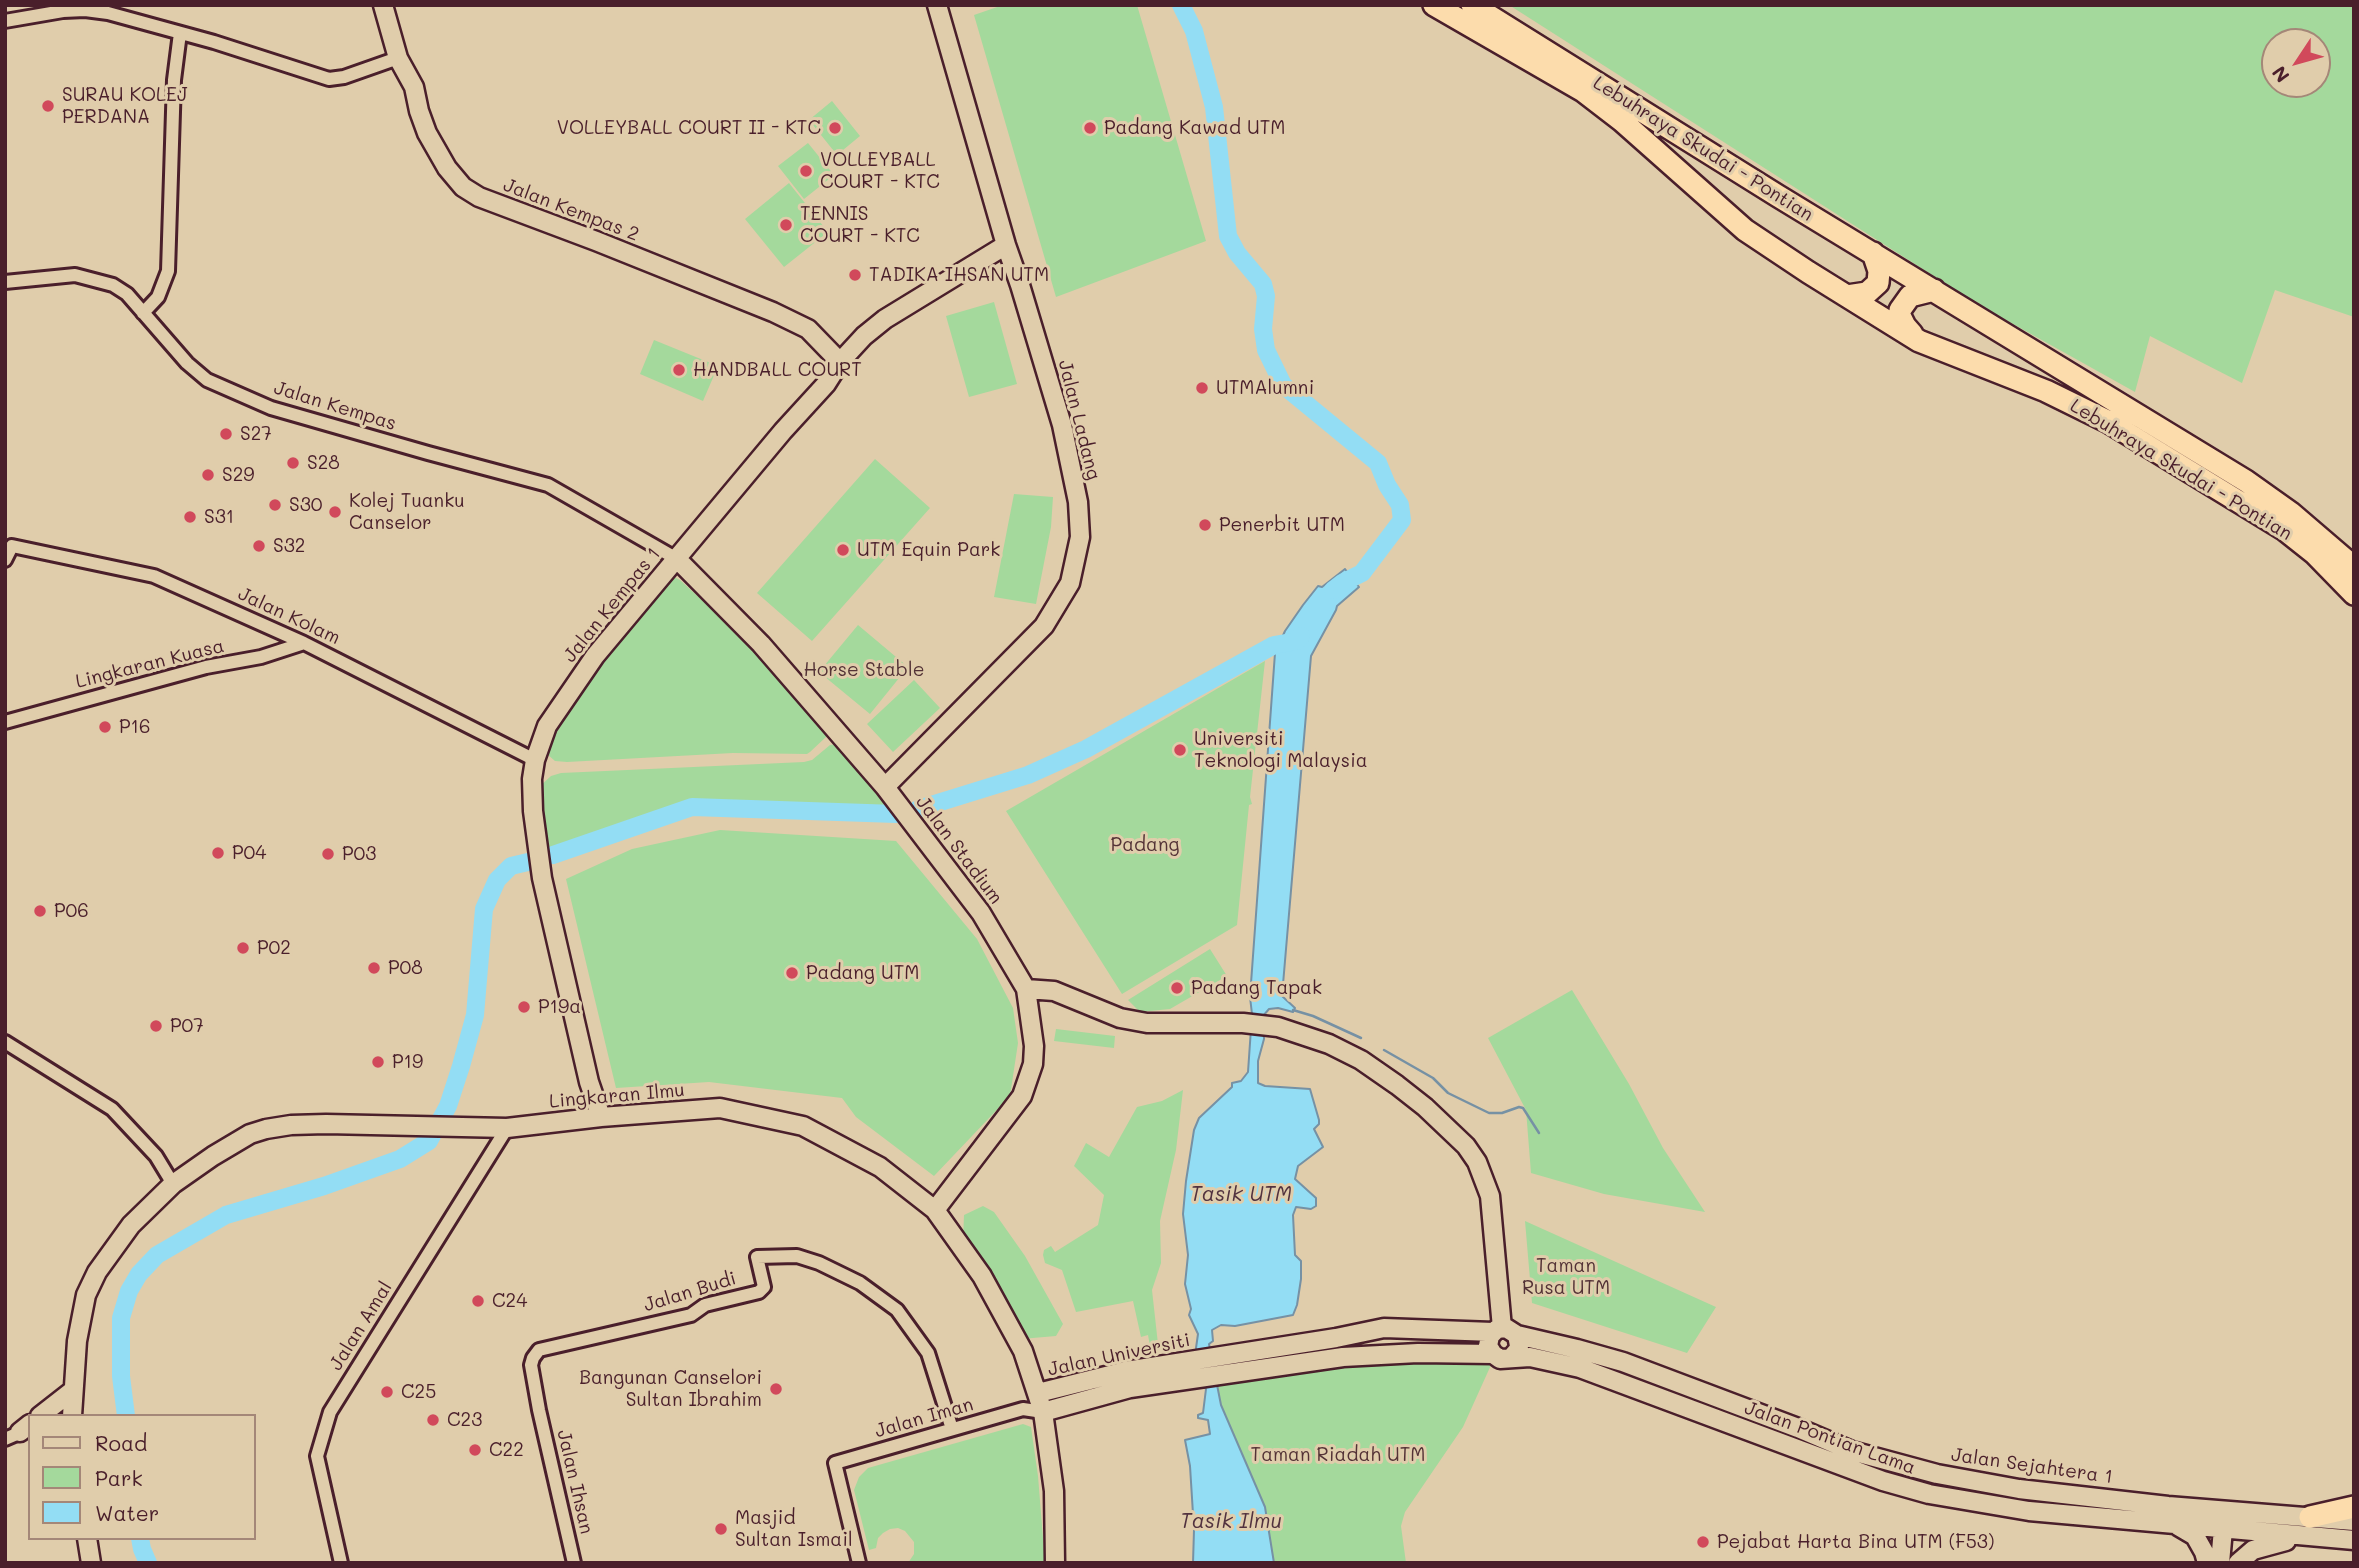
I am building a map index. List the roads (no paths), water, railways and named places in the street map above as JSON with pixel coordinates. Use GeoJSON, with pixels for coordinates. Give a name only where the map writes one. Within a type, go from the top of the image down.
{"type":"FeatureCollection","features":[{"type":"Feature","properties":{"kind":"highway","name":"Lebuhraya Skudai - Pontian"},"geometry":{"type":"LineString","coordinates":[[1434,5],[1583,91],[1622,121],[1745,230],[1847,296],[1919,341],[2046,391],[2107,421],[2285,530],[2314,553],[2354,594]]}},
{"type":"Feature","properties":{"kind":"highway","name":"Lebuhraya Skudai - Pontian"},"geometry":{"type":"LineString","coordinates":[[1472,5],[2246,481],[2291,513],[2354,567]]}},
{"type":"Feature","properties":{"kind":"highway"},"geometry":{"type":"LineString","coordinates":[[1847,296],[1867,293],[1878,283],[1880,271],[1873,253]]}},
{"type":"Feature","properties":{"kind":"highway"},"geometry":{"type":"LineString","coordinates":[[1919,341],[1905,326],[1900,310],[1910,296],[1934,290]]}},
{"type":"Feature","properties":{"kind":"highway"},"geometry":{"type":"LineString","coordinates":[[2312,1527],[2354,1507]]}},
{"type":"Feature","properties":{"kind":"street","name":"Jalan Kempas 2"},"geometry":{"type":"LineString","coordinates":[[383,5],[398,58],[414,87],[419,111],[434,148],[463,187],[479,197],[773,312],[808,329],[840,362]]}},
{"type":"Feature","properties":{"kind":"street","name":"Jalan Ladang"},"geometry":{"type":"LineString","coordinates":[[885,787],[1044,626],[1070,583],[1080,537],[1078,502],[1065,438],[937,5]]}},
{"type":"Feature","properties":{"kind":"street"},"geometry":{"type":"LineString","coordinates":[[9,15],[85,10],[139,20],[329,79],[344,77],[398,58]]}},
{"type":"Feature","properties":{"kind":"street"},"geometry":{"type":"LineString","coordinates":[[143,313],[158,297],[168,271],[174,80],[180,33]]}},
{"type":"Feature","properties":{"kind":"street","name":"Jalan Kempas 1"},"geometry":{"type":"LineString","coordinates":[[601,1117],[589,1082],[541,870],[533,811],[532,779],[535,760],[547,726],[595,656],[783,431],[826,384],[840,362],[885,319],[1006,245]]}},
{"type":"Feature","properties":{"kind":"street","name":"Jalan Kempas"},"geometry":{"type":"LineString","coordinates":[[5,282],[75,275],[113,285],[127,294],[187,363],[206,380],[232,393],[271,408],[369,437],[548,485],[677,559]]}},
{"type":"Feature","properties":{"kind":"street","name":"Jalan Kolam"},"geometry":{"type":"LineString","coordinates":[[5,560],[12,546],[154,576],[304,643],[535,760]]}},
{"type":"Feature","properties":{"kind":"street","name":"Jalan Stadium"},"geometry":{"type":"LineString","coordinates":[[677,559],[761,644],[885,787],[981,913],[1022,982],[1034,1046],[1033,1064],[1022,1096],[935,1209]]}},
{"type":"Feature","properties":{"kind":"street","name":"Lingkaran Kuasa"},"geometry":{"type":"LineString","coordinates":[[5,722],[200,668],[261,657],[304,643]]}},
{"type":"Feature","properties":{"kind":"street"},"geometry":{"type":"LineString","coordinates":[[1022,982],[1035,978],[1054,991],[1120,1018],[1147,1023],[1243,1023],[1278,1027],[1329,1045],[1361,1060],[1397,1084],[1466,1146],[1477,1162],[1490,1196],[1504,1332],[1519,1346],[1502,1356],[1488,1346],[1504,1332]]}},
{"type":"Feature","properties":{"kind":"street"},"geometry":{"type":"LineString","coordinates":[[7,1045],[111,1109],[156,1156],[173,1184]]}},
{"type":"Feature","properties":{"kind":"street","name":"Lingkaran Ilmu"},"geometry":{"type":"LineString","coordinates":[[71,1414],[78,1341],[86,1295],[97,1272],[131,1225],[173,1184],[231,1145],[266,1129],[291,1125],[507,1128],[601,1117],[720,1108],[803,1126],[880,1167],[935,1209],[982,1276],[1023,1351],[1041,1404],[1054,1491],[1055,1563]]}},
{"type":"Feature","properties":{"kind":"street","name":"Jalan Amal"},"geometry":{"type":"LineString","coordinates":[[341,1563],[317,1456],[330,1412],[507,1128]]}},
{"type":"Feature","properties":{"kind":"street","name":"Jalan Budi"},"geometry":{"type":"LineString","coordinates":[[539,1410],[531,1365],[539,1350],[691,1315],[705,1305],[759,1292],[764,1287],[757,1257],[797,1256],[819,1263],[860,1283],[897,1310],[928,1353],[951,1429]]}},
{"type":"Feature","properties":{"kind":"street","name":"Jalan Universiti"},"geometry":{"type":"LineString","coordinates":[[1023,1409],[1130,1388],[1198,1368],[1384,1328],[1504,1332]]}},
{"type":"Feature","properties":{"kind":"street","name":"Jalan Sejahtera 1"},"geometry":{"type":"LineString","coordinates":[[1504,1332],[1623,1362],[1798,1428],[1848,1459],[1996,1485],[2168,1506],[2274,1513],[2312,1527],[2354,1521]]}},
{"type":"Feature","properties":{"kind":"street","name":"Jalan Universiti"},"geometry":{"type":"LineString","coordinates":[[1218,1365],[1383,1354],[1502,1356]]}},
{"type":"Feature","properties":{"kind":"street","name":"Jalan Pontian Lama"},"geometry":{"type":"LineString","coordinates":[[1502,1356],[1553,1360],[1580,1368],[1790,1447],[1848,1459],[1883,1481],[1929,1494],[2029,1511],[2223,1529],[2312,1527],[2354,1540]]}},
{"type":"Feature","properties":{"kind":"street"},"geometry":{"type":"LineString","coordinates":[[43,1414],[72,1391]]}},
{"type":"Feature","properties":{"kind":"street","name":"Jalan Iman"},"geometry":{"type":"LineString","coordinates":[[859,1563],[835,1463],[1023,1409]]}},
{"type":"Feature","properties":{"kind":"street","name":"Jalan Ihsan"},"geometry":{"type":"LineString","coordinates":[[539,1410],[574,1563]]}},
{"type":"Feature","properties":{"kind":"street"},"geometry":{"type":"LineString","coordinates":[[1790,1447],[1798,1428]]}},
{"type":"Feature","properties":{"kind":"street"},"geometry":{"type":"LineString","coordinates":[[2168,1506],[2208,1513],[2223,1529],[2220,1563]]}},
{"type":"Feature","properties":{"kind":"street"},"geometry":{"type":"LineString","coordinates":[[2223,1529],[2242,1517],[2274,1513]]}},
{"type":"Feature","properties":{"kind":"street"},"geometry":{"type":"LineString","coordinates":[[2175,1524],[2195,1536],[2207,1563]]}},
{"type":"Feature","properties":{"kind":"street"},"geometry":{"type":"LineString","coordinates":[[2238,1563],[2245,1555],[2262,1546],[2312,1527]]}},
{"type":"Feature","properties":{"kind":"street"},"geometry":{"type":"LineString","coordinates":[[87,1540],[91,1563]]}},
{"type":"Feature","properties":{"kind":"water"},"geometry":{"type":"Polygon","coordinates":[[[1345,569],[1359,587],[1337,606],[1311,656],[1282,996],[1295,1008],[1293,1012],[1278,1008],[1269,1009],[1263,1016],[1264,1039],[1258,1061],[1258,1083],[1265,1086],[1310,1089],[1319,1120],[1314,1129],[1323,1147],[1298,1166],[1295,1179],[1316,1198],[1316,1206],[1311,1209],[1296,1207],[1293,1215],[1295,1255],[1301,1261],[1301,1279],[1293,1315],[1235,1326],[1221,1325],[1212,1330],[1213,1341],[1209,1344],[1221,1405],[1265,1507],[1274,1563],[1193,1563],[1190,1466],[1185,1440],[1210,1434],[1208,1420],[1198,1418],[1198,1415],[1203,1413],[1206,1389],[1202,1385],[1196,1348],[1198,1334],[1189,1315],[1191,1309],[1185,1284],[1188,1255],[1183,1214],[1186,1181],[1194,1130],[1199,1118],[1232,1087],[1232,1083],[1241,1081],[1248,1072],[1252,1014],[1250,997],[1275,653],[1285,631],[1318,586],[1322,587],[1345,569]]]}},
{"type":"Feature","properties":{"kind":"waterway"},"geometry":{"type":"LineString","coordinates":[[1181,5],[1194,31],[1214,107],[1228,236],[1237,253],[1263,284],[1266,296],[1263,329],[1266,350],[1283,385],[1378,463],[1387,485],[1400,505],[1402,520],[1362,573],[1333,590]]}},
{"type":"Feature","properties":{"kind":"waterway"},"geometry":{"type":"LineString","coordinates":[[918,809],[1028,775],[1086,749],[1274,645],[1297,641],[1301,636]]}},
{"type":"Feature","properties":{"kind":"waterway"},"geometry":{"type":"LineString","coordinates":[[553,855],[692,807],[896,814]]}},
{"type":"Feature","properties":{"kind":"waterway"},"geometry":{"type":"LineString","coordinates":[[126,1414],[121,1376],[121,1318],[129,1291],[139,1274],[157,1255],[226,1215],[324,1186],[400,1159],[429,1141],[448,1106],[475,1015],[484,909],[497,880],[511,866],[528,862]]}},
{"type":"Feature","properties":{"kind":"waterway"},"geometry":{"type":"LineString","coordinates":[[1293,1010],[1361,1038]]}},
{"type":"Feature","properties":{"kind":"waterway"},"geometry":{"type":"LineString","coordinates":[[1384,1050],[1433,1078],[1448,1093],[1489,1113],[1523,1108],[1539,1133]]}},
{"type":"Feature","properties":{"kind":"waterway"},"geometry":{"type":"LineString","coordinates":[[140,1540],[148,1563]]}},
{"type":"Feature","properties":{"kind":"place","name":"SURAU KOLEJ PERDANA"},"geometry":{"type":"Point","coordinates":[48,106]}},
{"type":"Feature","properties":{"kind":"place","name":"VOLLEYBALL COURT II - KTC"},"geometry":{"type":"Point","coordinates":[835,128]}},
{"type":"Feature","properties":{"kind":"place","name":"Padang Kawad UTM"},"geometry":{"type":"Point","coordinates":[1090,128]}},
{"type":"Feature","properties":{"kind":"place","name":"VOLLEYBALL COURT - KTC"},"geometry":{"type":"Point","coordinates":[806,171]}},
{"type":"Feature","properties":{"kind":"place","name":"TENNIS COURT - KTC"},"geometry":{"type":"Point","coordinates":[786,225]}},
{"type":"Feature","properties":{"kind":"place","name":"TADIKA IHSAN UTM"},"geometry":{"type":"Point","coordinates":[855,275]}},
{"type":"Feature","properties":{"kind":"place","name":"HANDBALL COURT"},"geometry":{"type":"Point","coordinates":[679,370]}},
{"type":"Feature","properties":{"kind":"place","name":"UTMAlumni"},"geometry":{"type":"Point","coordinates":[1202,388]}},
{"type":"Feature","properties":{"kind":"place","name":"S27"},"geometry":{"type":"Point","coordinates":[226,434]}},
{"type":"Feature","properties":{"kind":"place","name":"S28"},"geometry":{"type":"Point","coordinates":[293,463]}},
{"type":"Feature","properties":{"kind":"place","name":"S29"},"geometry":{"type":"Point","coordinates":[208,475]}},
{"type":"Feature","properties":{"kind":"place","name":"S30"},"geometry":{"type":"Point","coordinates":[275,505]}},
{"type":"Feature","properties":{"kind":"place","name":"Kolej Tuanku Canselor"},"geometry":{"type":"Point","coordinates":[335,512]}},
{"type":"Feature","properties":{"kind":"place","name":"S31"},"geometry":{"type":"Point","coordinates":[190,517]}},
{"type":"Feature","properties":{"kind":"place","name":"Penerbit UTM"},"geometry":{"type":"Point","coordinates":[1205,525]}},
{"type":"Feature","properties":{"kind":"place","name":"S32"},"geometry":{"type":"Point","coordinates":[259,546]}},
{"type":"Feature","properties":{"kind":"place","name":"UTM Equin Park"},"geometry":{"type":"Point","coordinates":[843,550]}},
{"type":"Feature","properties":{"kind":"place","name":"P16"},"geometry":{"type":"Point","coordinates":[105,727]}},
{"type":"Feature","properties":{"kind":"place","name":"Universiti Teknologi Malaysia"},"geometry":{"type":"Point","coordinates":[1180,750]}},
{"type":"Feature","properties":{"kind":"place","name":"P04"},"geometry":{"type":"Point","coordinates":[218,853]}},
{"type":"Feature","properties":{"kind":"place","name":"P03"},"geometry":{"type":"Point","coordinates":[328,854]}},
{"type":"Feature","properties":{"kind":"place","name":"P06"},"geometry":{"type":"Point","coordinates":[40,911]}},
{"type":"Feature","properties":{"kind":"place","name":"P02"},"geometry":{"type":"Point","coordinates":[243,948]}},
{"type":"Feature","properties":{"kind":"place","name":"P08"},"geometry":{"type":"Point","coordinates":[374,968]}},
{"type":"Feature","properties":{"kind":"place","name":"Padang UTM"},"geometry":{"type":"Point","coordinates":[792,973]}},
{"type":"Feature","properties":{"kind":"place","name":"Padang Tapak"},"geometry":{"type":"Point","coordinates":[1177,988]}},
{"type":"Feature","properties":{"kind":"place","name":"P19a"},"geometry":{"type":"Point","coordinates":[524,1007]}},
{"type":"Feature","properties":{"kind":"place","name":"P07"},"geometry":{"type":"Point","coordinates":[156,1026]}},
{"type":"Feature","properties":{"kind":"place","name":"P19"},"geometry":{"type":"Point","coordinates":[378,1062]}},
{"type":"Feature","properties":{"kind":"place","name":"C24"},"geometry":{"type":"Point","coordinates":[478,1301]}},
{"type":"Feature","properties":{"kind":"place","name":"Bangunan Canselori Sultan Ibrahim"},"geometry":{"type":"Point","coordinates":[776,1389]}},
{"type":"Feature","properties":{"kind":"place","name":"C25"},"geometry":{"type":"Point","coordinates":[387,1392]}},
{"type":"Feature","properties":{"kind":"place","name":"C23"},"geometry":{"type":"Point","coordinates":[433,1420]}},
{"type":"Feature","properties":{"kind":"place","name":"C22"},"geometry":{"type":"Point","coordinates":[475,1450]}},
{"type":"Feature","properties":{"kind":"place","name":"Masjid Sultan Ismail"},"geometry":{"type":"Point","coordinates":[721,1529]}},
{"type":"Feature","properties":{"kind":"place","name":"Pejabat Harta Bina UTM (F53)"},"geometry":{"type":"Point","coordinates":[1703,1542]}},
{"type":"Feature","properties":{"kind":"park label","name":"Horse Stable"},"geometry":{"type":"Point","coordinates":[864,670]}},
{"type":"Feature","properties":{"kind":"park label","name":"Padang"},"geometry":{"type":"Point","coordinates":[1145,845]}},
{"type":"Feature","properties":{"kind":"park label","name":"Taman Rusa UTM"},"geometry":{"type":"Point","coordinates":[1566,1277]}},
{"type":"Feature","properties":{"kind":"park label","name":"Taman Riadah UTM"},"geometry":{"type":"Point","coordinates":[1338,1455]}},
{"type":"Feature","properties":{"kind":"water label","name":"Tasik UTM"},"geometry":{"type":"Point","coordinates":[1241,1195]}},
{"type":"Feature","properties":{"kind":"water label","name":"Tasik Ilmu"},"geometry":{"type":"Point","coordinates":[1231,1522]}}]}
